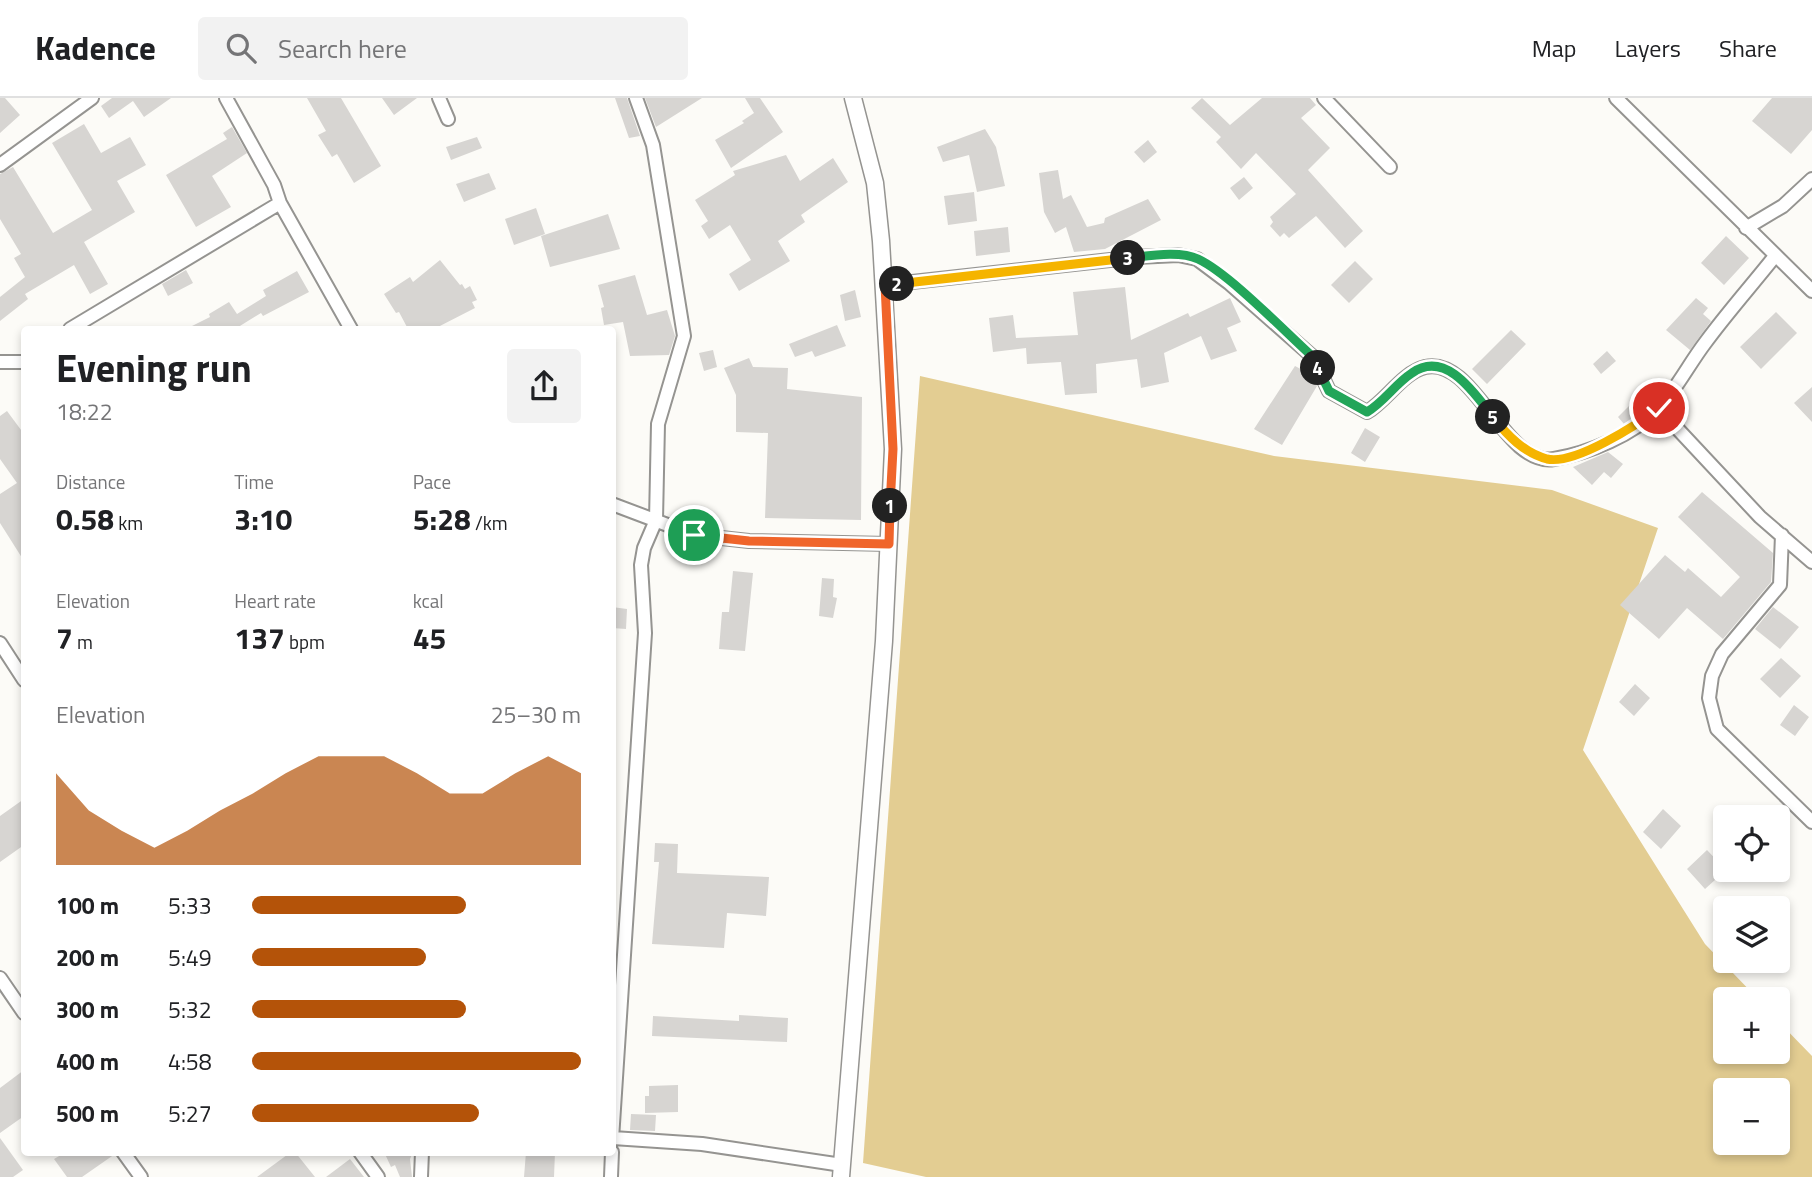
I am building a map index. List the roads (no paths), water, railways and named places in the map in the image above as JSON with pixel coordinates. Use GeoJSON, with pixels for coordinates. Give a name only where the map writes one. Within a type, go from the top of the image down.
{"type":"FeatureCollection","features":[{"type":"Feature","properties":{"kind":"street"},"geometry":{"type":"LineString","coordinates":[[0,165],[92,98]]}},
{"type":"Feature","properties":{"kind":"street"},"geometry":{"type":"LineString","coordinates":[[226,98],[274,185],[280,203],[349,326]]}},
{"type":"Feature","properties":{"kind":"street"},"geometry":{"type":"LineString","coordinates":[[439,98],[448,119]]}},
{"type":"Feature","properties":{"kind":"street"},"geometry":{"type":"LineString","coordinates":[[616,1048],[645,634],[641,565],[644,548],[656,520],[659,424],[684,336],[653,145],[636,98]]}},
{"type":"Feature","properties":{"kind":"street"},"geometry":{"type":"LineString","coordinates":[[616,1138],[702,1144],[841,1171],[859,931],[867,865],[893,449],[885,285],[875,183],[853,98]]}},
{"type":"Feature","properties":{"kind":"street"},"geometry":{"type":"LineString","coordinates":[[1324,98],[1390,167]]}},
{"type":"Feature","properties":{"kind":"street"},"geometry":{"type":"LineString","coordinates":[[1616,98],[1812,290]]}},
{"type":"Feature","properties":{"kind":"street"},"geometry":{"type":"LineString","coordinates":[[1746,228],[1783,206],[1812,179]]}},
{"type":"Feature","properties":{"kind":"street"},"geometry":{"type":"LineString","coordinates":[[75,326],[280,203]]}},
{"type":"Feature","properties":{"kind":"street"},"geometry":{"type":"LineString","coordinates":[[885,285],[1178,255],[1197,259],[1229,283],[1313,357],[1329,391],[1367,412],[1413,372],[1428,366],[1446,369],[1464,380],[1506,433],[1529,452],[1550,460],[1597,447],[1634,427],[1659,408],[1706,341],[1775,256]]}},
{"type":"Feature","properties":{"kind":"street"},"geometry":{"type":"LineString","coordinates":[[0,362],[21,362]]}},
{"type":"Feature","properties":{"kind":"street"},"geometry":{"type":"LineString","coordinates":[[1659,408],[1760,517],[1812,562]]}},
{"type":"Feature","properties":{"kind":"street"},"geometry":{"type":"LineString","coordinates":[[616,506],[694,535],[736,540],[889,544]]}},
{"type":"Feature","properties":{"kind":"street"},"geometry":{"type":"LineString","coordinates":[[1782,535],[1780,586],[1722,654],[1712,676],[1709,698],[1717,729],[1812,822]]}},
{"type":"Feature","properties":{"kind":"street"},"geometry":{"type":"LineString","coordinates":[[0,643],[21,675]]}},
{"type":"Feature","properties":{"kind":"street"},"geometry":{"type":"LineString","coordinates":[[0,978],[21,1009]]}},
{"type":"Feature","properties":{"kind":"street"},"geometry":{"type":"LineString","coordinates":[[126,1156],[141,1177]]}},
{"type":"Feature","properties":{"kind":"street"},"geometry":{"type":"LineString","coordinates":[[363,1156],[378,1177]]}},
{"type":"Feature","properties":{"kind":"street"},"geometry":{"type":"LineString","coordinates":[[421,1177],[422,1156]]}},
{"type":"Feature","properties":{"kind":"street"},"geometry":{"type":"LineString","coordinates":[[611,1177],[612,1156]]}}]}
